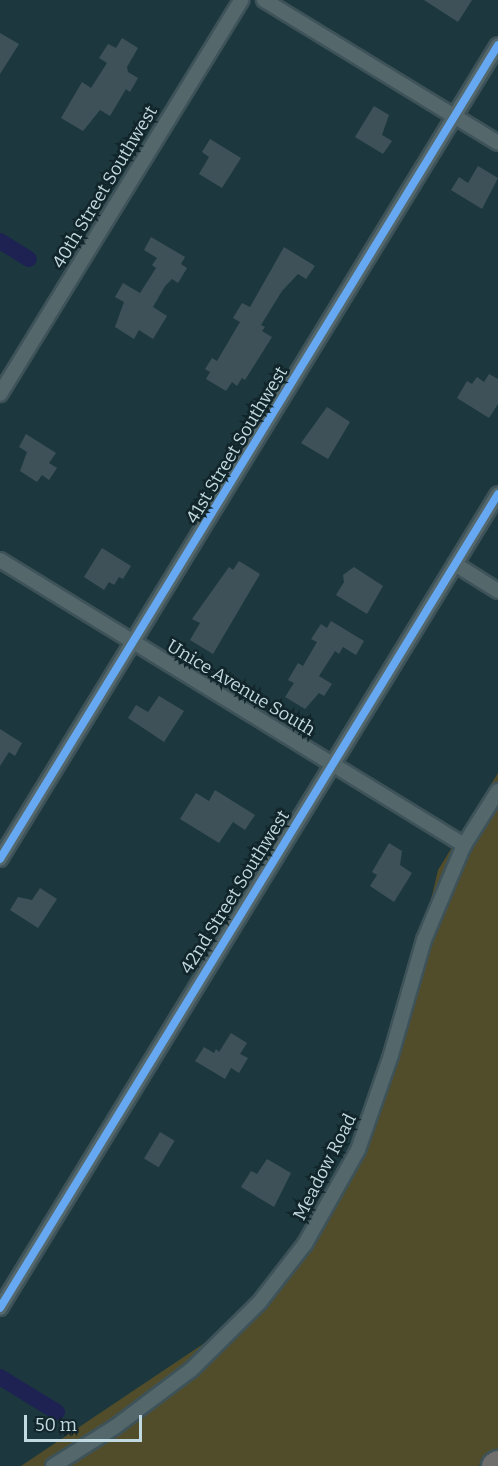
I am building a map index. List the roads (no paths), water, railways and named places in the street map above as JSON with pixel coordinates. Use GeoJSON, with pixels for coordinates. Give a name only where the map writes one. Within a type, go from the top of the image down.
{"type":"FeatureCollection","features":[{"type":"Feature","properties":{"kind":"street","name":"40th Street Southwest"},"geometry":{"type":"LineString","coordinates":[[0,394],[241,0]]}},
{"type":"Feature","properties":{"kind":"street"},"geometry":{"type":"LineString","coordinates":[[264,0],[498,143]]}},
{"type":"Feature","properties":{"kind":"street","name":"41st Street Southwest"},"geometry":{"type":"LineString","coordinates":[[0,859],[498,45]]}},
{"type":"Feature","properties":{"kind":"street","name":"42nd Street Southwest"},"geometry":{"type":"LineString","coordinates":[[0,1308],[498,494]]}},
{"type":"Feature","properties":{"kind":"street","name":"Unice Avenue South"},"geometry":{"type":"LineString","coordinates":[[0,560],[464,845]]}},
{"type":"Feature","properties":{"kind":"street"},"geometry":{"type":"LineString","coordinates":[[455,564],[498,591]]}},
{"type":"Feature","properties":{"kind":"street","name":"Meadow Road"},"geometry":{"type":"LineString","coordinates":[[53,1466],[115,1427],[191,1370],[259,1303],[311,1234],[340,1185],[372,1113],[423,940],[464,845],[498,791]]}},
{"type":"Feature","properties":{"kind":"waterway"},"geometry":{"type":"LineString","coordinates":[[0,241],[29,259]]}},
{"type":"Feature","properties":{"kind":"waterway"},"geometry":{"type":"LineString","coordinates":[[0,1377],[57,1412]]}}]}
